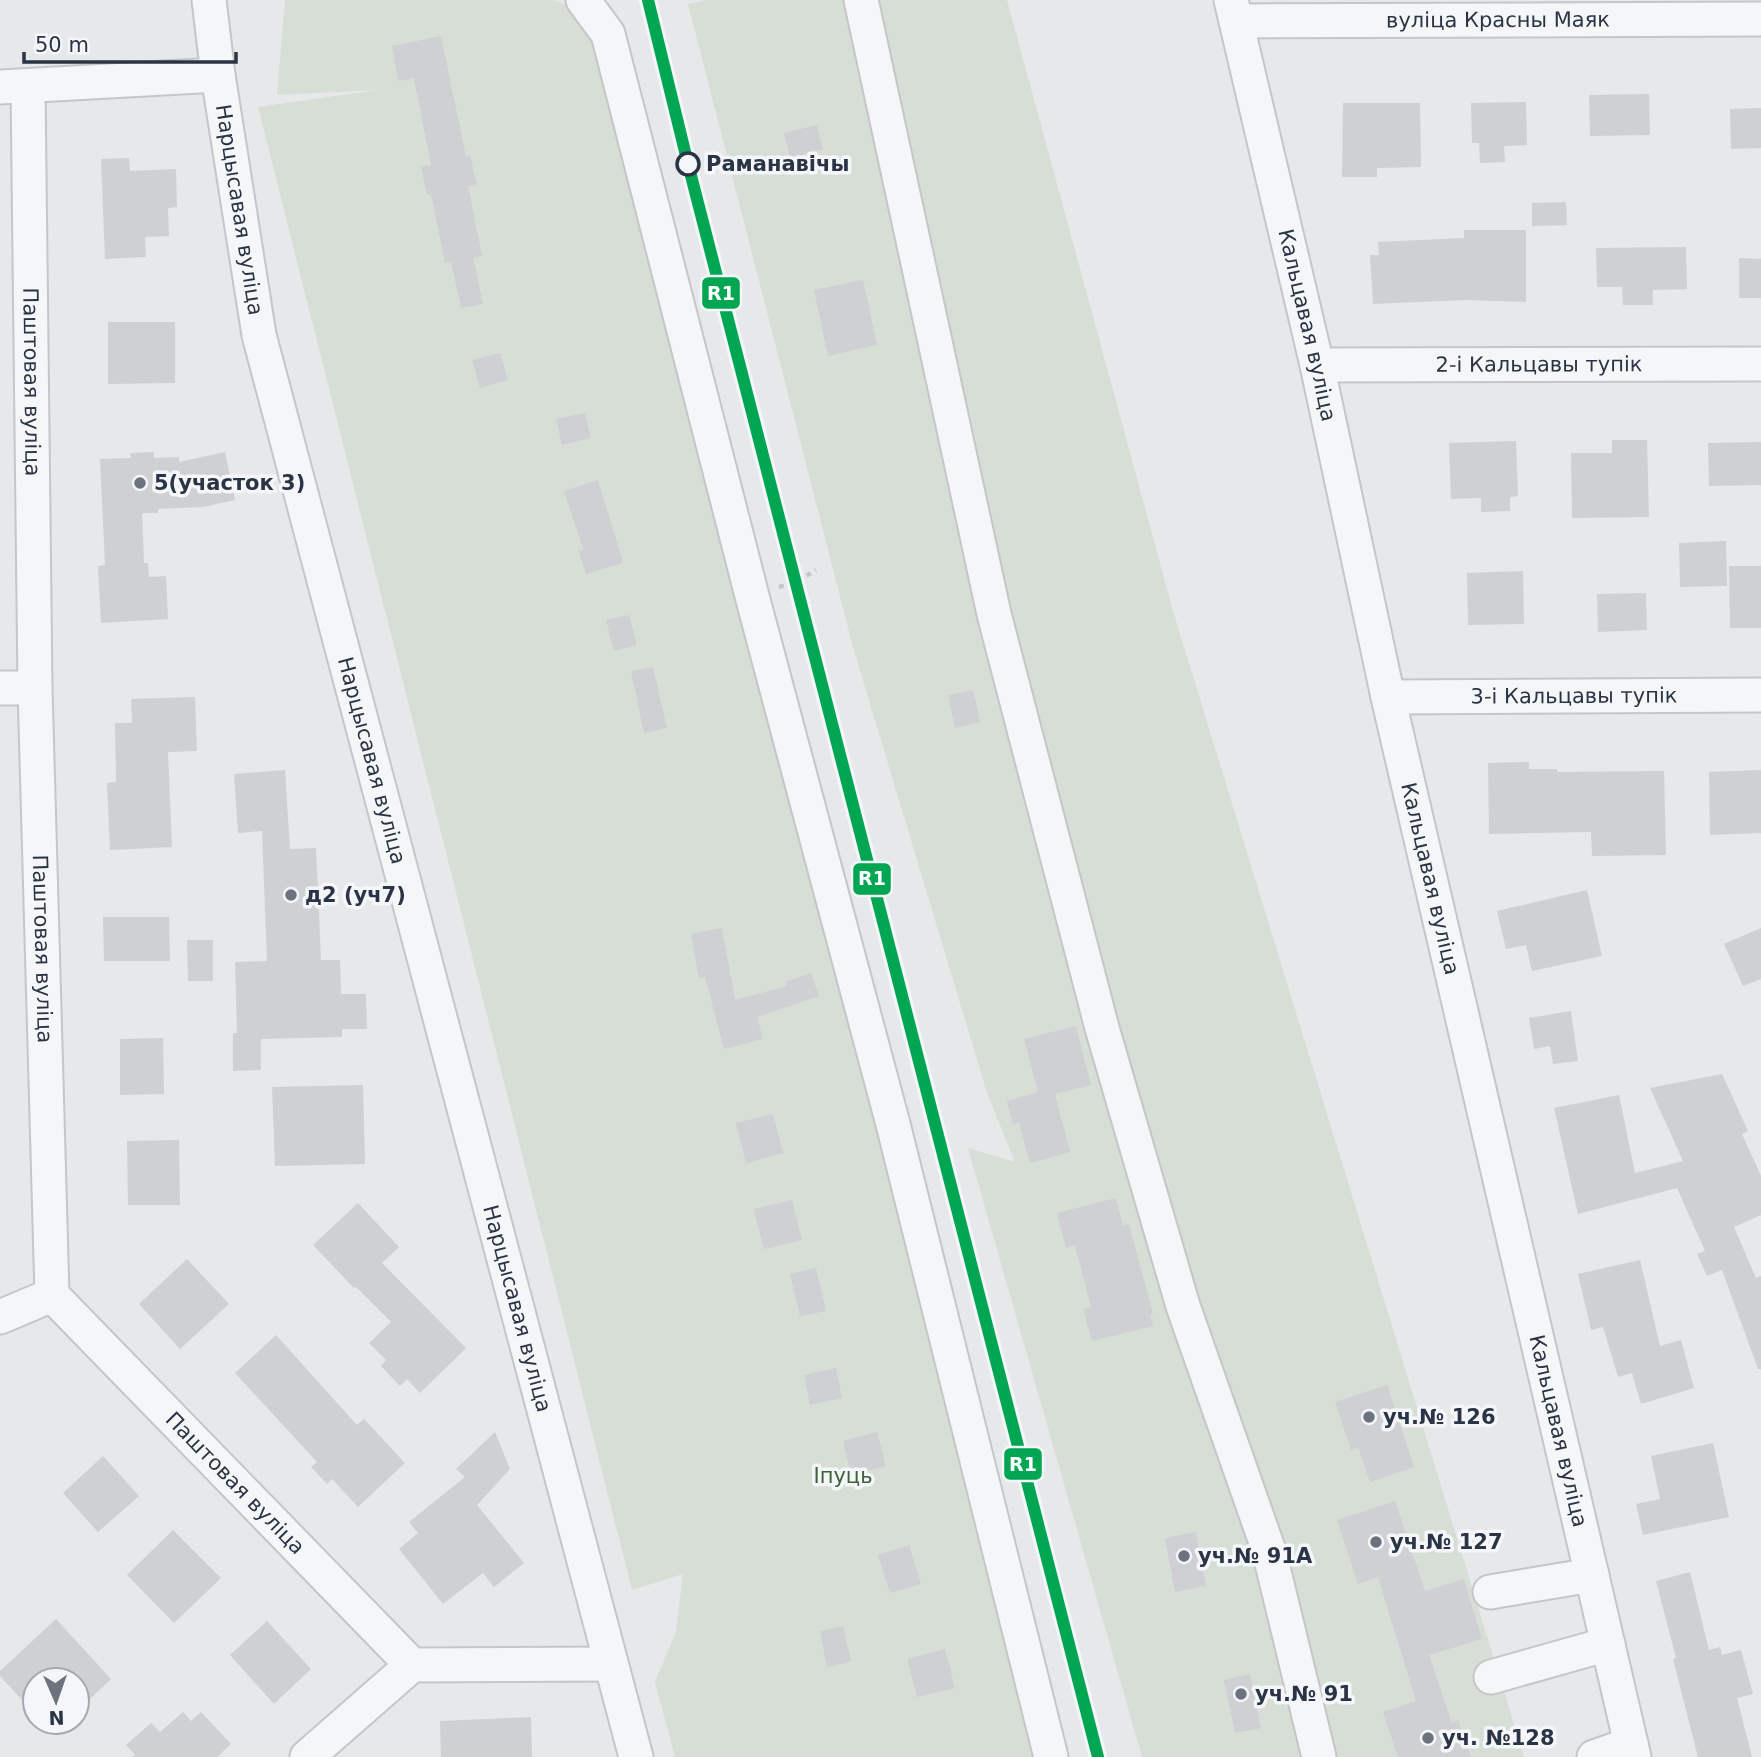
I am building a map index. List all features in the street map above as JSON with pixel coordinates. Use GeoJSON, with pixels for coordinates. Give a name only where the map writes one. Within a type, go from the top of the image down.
{"type":"FeatureCollection","features":[{"type":"Feature","properties":{"kind":"street","name":"Нарцысавая вуліца"},"geometry":{"type":"LineString","coordinates":[[209,0],[218,75],[259,335],[635,1757]]}},
{"type":"Feature","properties":{"kind":"street"},"geometry":{"type":"LineString","coordinates":[[583,0],[608,34],[752,596],[896,1138],[1051,1757]]}},
{"type":"Feature","properties":{"kind":"street"},"geometry":{"type":"LineString","coordinates":[[861,0],[997,628],[1102,1028],[1183,1306],[1269,1551],[1320,1757]]}},
{"type":"Feature","properties":{"kind":"street","name":"вуліца Красны Маяк"},"geometry":{"type":"LineString","coordinates":[[1233,10],[1761,19]]}},
{"type":"Feature","properties":{"kind":"street","name":"Кальцавая вуліца"},"geometry":{"type":"LineString","coordinates":[[1233,10],[1317,365],[1388,697],[1633,1750]]}},
{"type":"Feature","properties":{"kind":"street"},"geometry":{"type":"LineString","coordinates":[[14,86],[218,75]]}},
{"type":"Feature","properties":{"kind":"street","name":"Паштовая вуліца"},"geometry":{"type":"LineString","coordinates":[[14,86],[52,1295],[412,1665]]}},
{"type":"Feature","properties":{"kind":"street","name":"2-і Кальцавы тупік"},"geometry":{"type":"LineString","coordinates":[[1317,365],[1761,364]]}},
{"type":"Feature","properties":{"kind":"street"},"geometry":{"type":"LineString","coordinates":[[0,688],[35,688]]}},
{"type":"Feature","properties":{"kind":"street","name":"3-і Кальцавы тупік"},"geometry":{"type":"LineString","coordinates":[[1388,697],[1761,695]]}},
{"type":"Feature","properties":{"kind":"street"},"geometry":{"type":"LineString","coordinates":[[0,1317],[52,1295]]}},
{"type":"Feature","properties":{"kind":"street"},"geometry":{"type":"LineString","coordinates":[[1490,1592],[1591,1575]]}},
{"type":"Feature","properties":{"kind":"street"},"geometry":{"type":"LineString","coordinates":[[1491,1677],[1608,1644]]}},
{"type":"Feature","properties":{"kind":"street"},"geometry":{"type":"LineString","coordinates":[[307,1757],[412,1665],[611,1664]]}},
{"type":"Feature","properties":{"kind":"street"},"geometry":{"type":"LineString","coordinates":[[1594,1757],[1633,1750]]}},
{"type":"Feature","properties":{"kind":"path"},"geometry":{"type":"LineString","coordinates":[[752,596],[796,582],[816,570]]}},
{"type":"Feature","properties":{"kind":"green space","name":"Іпуць"},"geometry":{"type":"Polygon","coordinates":[[[285,0],[554,0],[623,30],[1066,1757],[675,1757],[655,1682],[676,1632],[683,1574],[632,1590],[258,107],[377,90],[277,95],[285,0]]]}},
{"type":"Feature","properties":{"kind":"green space"},"geometry":{"type":"Polygon","coordinates":[[[708,0],[1007,0],[1173,611],[1524,1757],[1142,1757],[968,1148],[1015,1162],[987,1093],[853,647],[688,4],[708,0]]]}},
{"type":"Feature","properties":{"kind":"building"},"geometry":{"type":"Polygon","coordinates":[[[441,36],[466,157],[470,156],[477,184],[468,186],[482,256],[473,258],[483,304],[461,308],[451,262],[445,263],[431,194],[427,195],[421,167],[431,165],[414,78],[398,81],[392,46],[441,36]]]}},
{"type":"Feature","properties":{"kind":"building"},"geometry":{"type":"Polygon","coordinates":[[[1649,94],[1650,135],[1590,136],[1589,95],[1649,94]]]}},
{"type":"Feature","properties":{"kind":"building"},"geometry":{"type":"Polygon","coordinates":[[[1526,102],[1527,145],[1504,146],[1505,162],[1480,163],[1479,143],[1472,143],[1471,103],[1526,102]]]}},
{"type":"Feature","properties":{"kind":"building"},"geometry":{"type":"Polygon","coordinates":[[[1343,103],[1420,103],[1421,167],[1377,168],[1377,177],[1342,177],[1343,103]]]}},
{"type":"Feature","properties":{"kind":"building"},"geometry":{"type":"Polygon","coordinates":[[[1761,108],[1761,148],[1731,149],[1730,109],[1761,108]]]}},
{"type":"Feature","properties":{"kind":"building"},"geometry":{"type":"Polygon","coordinates":[[[817,125],[823,149],[790,158],[784,133],[817,125]]]}},
{"type":"Feature","properties":{"kind":"building"},"geometry":{"type":"Polygon","coordinates":[[[129,158],[130,171],[176,169],[177,207],[168,208],[169,236],[145,237],[146,257],[105,259],[101,159],[129,158]]]}},
{"type":"Feature","properties":{"kind":"building"},"geometry":{"type":"Polygon","coordinates":[[[1566,202],[1567,225],[1532,226],[1532,203],[1566,202]]]}},
{"type":"Feature","properties":{"kind":"building"},"geometry":{"type":"Polygon","coordinates":[[[1464,230],[1526,230],[1526,302],[1464,300],[1373,304],[1370,255],[1379,255],[1378,242],[1464,238],[1464,230]]]}},
{"type":"Feature","properties":{"kind":"building"},"geometry":{"type":"Polygon","coordinates":[[[1686,247],[1687,289],[1653,290],[1653,305],[1623,305],[1622,287],[1597,287],[1596,248],[1686,247]]]}},
{"type":"Feature","properties":{"kind":"building"},"geometry":{"type":"Polygon","coordinates":[[[1739,258],[1761,259],[1761,298],[1739,298],[1739,258]]]}},
{"type":"Feature","properties":{"kind":"building"},"geometry":{"type":"Polygon","coordinates":[[[863,280],[877,345],[828,356],[814,290],[863,280]]]}},
{"type":"Feature","properties":{"kind":"building"},"geometry":{"type":"Polygon","coordinates":[[[108,322],[175,322],[175,383],[108,384],[108,322]]]}},
{"type":"Feature","properties":{"kind":"building"},"geometry":{"type":"Polygon","coordinates":[[[500,353],[508,380],[480,388],[472,360],[500,353]]]}},
{"type":"Feature","properties":{"kind":"building"},"geometry":{"type":"Polygon","coordinates":[[[585,413],[591,438],[562,445],[556,419],[585,413]]]}},
{"type":"Feature","properties":{"kind":"building"},"geometry":{"type":"Polygon","coordinates":[[[1612,440],[1647,440],[1649,517],[1572,518],[1571,453],[1612,453],[1612,440]]]}},
{"type":"Feature","properties":{"kind":"building"},"geometry":{"type":"Polygon","coordinates":[[[1516,441],[1518,496],[1510,497],[1510,511],[1481,512],[1481,498],[1451,499],[1449,443],[1516,441]]]}},
{"type":"Feature","properties":{"kind":"building"},"geometry":{"type":"Polygon","coordinates":[[[1761,442],[1761,485],[1709,486],[1708,443],[1761,442]]]}},
{"type":"Feature","properties":{"kind":"building"},"geometry":{"type":"Polygon","coordinates":[[[154,452],[154,458],[179,457],[179,462],[225,452],[235,500],[203,507],[158,509],[158,513],[142,513],[144,563],[148,563],[149,577],[166,576],[168,619],[101,623],[98,566],[105,565],[100,459],[131,458],[130,453],[154,452]]]}},
{"type":"Feature","properties":{"kind":"building"},"geometry":{"type":"Polygon","coordinates":[[[598,480],[623,563],[586,574],[579,551],[584,550],[564,491],[598,480]]]}},
{"type":"Feature","properties":{"kind":"building"},"geometry":{"type":"Polygon","coordinates":[[[1726,541],[1727,586],[1680,587],[1679,543],[1726,541]]]}},
{"type":"Feature","properties":{"kind":"building"},"geometry":{"type":"Polygon","coordinates":[[[1729,566],[1761,566],[1761,628],[1730,628],[1729,566]]]}},
{"type":"Feature","properties":{"kind":"building"},"geometry":{"type":"Polygon","coordinates":[[[1523,571],[1524,624],[1468,625],[1467,573],[1523,571]]]}},
{"type":"Feature","properties":{"kind":"building"},"geometry":{"type":"Polygon","coordinates":[[[1646,593],[1647,630],[1598,632],[1597,594],[1646,593]]]}},
{"type":"Feature","properties":{"kind":"building"},"geometry":{"type":"Polygon","coordinates":[[[629,615],[637,645],[614,651],[606,620],[629,615]]]}},
{"type":"Feature","properties":{"kind":"building"},"geometry":{"type":"Polygon","coordinates":[[[653,667],[667,728],[644,733],[631,671],[653,667]]]}},
{"type":"Feature","properties":{"kind":"building"},"geometry":{"type":"Polygon","coordinates":[[[973,690],[980,722],[955,728],[948,695],[973,690]]]}},
{"type":"Feature","properties":{"kind":"building"},"geometry":{"type":"Polygon","coordinates":[[[195,697],[197,751],[168,752],[172,847],[110,850],[107,783],[116,782],[115,723],[132,723],[131,699],[195,697]]]}},
{"type":"Feature","properties":{"kind":"building"},"geometry":{"type":"Polygon","coordinates":[[[1529,762],[1529,769],[1557,769],[1557,772],[1664,771],[1666,855],[1592,856],[1591,832],[1489,834],[1488,763],[1529,762]]]}},
{"type":"Feature","properties":{"kind":"building"},"geometry":{"type":"Polygon","coordinates":[[[285,770],[290,849],[316,848],[321,960],[340,960],[341,994],[366,994],[367,1029],[342,1029],[342,1037],[261,1039],[261,1070],[233,1071],[233,1033],[237,1033],[235,962],[267,961],[262,831],[238,833],[234,774],[285,770]]]}},
{"type":"Feature","properties":{"kind":"building"},"geometry":{"type":"Polygon","coordinates":[[[1761,770],[1761,833],[1710,835],[1709,772],[1761,770]]]}},
{"type":"Feature","properties":{"kind":"building"},"geometry":{"type":"Polygon","coordinates":[[[1587,890],[1602,956],[1532,971],[1526,945],[1506,949],[1497,911],[1587,890]]]}},
{"type":"Feature","properties":{"kind":"building"},"geometry":{"type":"Polygon","coordinates":[[[103,917],[169,917],[170,961],[104,961],[103,917]]]}},
{"type":"Feature","properties":{"kind":"building"},"geometry":{"type":"Polygon","coordinates":[[[722,928],[735,1000],[787,986],[785,982],[811,973],[819,996],[757,1017],[763,1039],[724,1049],[705,977],[699,978],[691,934],[722,928]]]}},
{"type":"Feature","properties":{"kind":"building"},"geometry":{"type":"Polygon","coordinates":[[[1761,928],[1761,979],[1743,986],[1724,944],[1761,928]]]}},
{"type":"Feature","properties":{"kind":"building"},"geometry":{"type":"Polygon","coordinates":[[[187,940],[213,940],[213,981],[188,981],[187,940]]]}},
{"type":"Feature","properties":{"kind":"building"},"geometry":{"type":"Polygon","coordinates":[[[1571,1011],[1578,1061],[1553,1064],[1550,1046],[1534,1049],[1529,1018],[1571,1011]]]}},
{"type":"Feature","properties":{"kind":"building"},"geometry":{"type":"Polygon","coordinates":[[[1076,1026],[1091,1085],[1055,1094],[1070,1152],[1030,1163],[1019,1122],[1013,1124],[1007,1101],[1038,1092],[1024,1039],[1076,1026]]]}},
{"type":"Feature","properties":{"kind":"building"},"geometry":{"type":"Polygon","coordinates":[[[163,1038],[164,1094],[120,1095],[120,1039],[163,1038]]]}},
{"type":"Feature","properties":{"kind":"building"},"geometry":{"type":"Polygon","coordinates":[[[1722,1074],[1748,1131],[1742,1134],[1761,1176],[1761,1215],[1734,1227],[1756,1278],[1761,1276],[1761,1369],[1758,1369],[1722,1270],[1707,1276],[1697,1254],[1705,1251],[1677,1188],[1578,1214],[1554,1108],[1619,1095],[1635,1173],[1683,1161],[1650,1088],[1722,1074]]]}},
{"type":"Feature","properties":{"kind":"building"},"geometry":{"type":"Polygon","coordinates":[[[363,1085],[365,1164],[275,1166],[272,1087],[363,1085]]]}},
{"type":"Feature","properties":{"kind":"building"},"geometry":{"type":"Polygon","coordinates":[[[773,1114],[783,1153],[746,1163],[736,1123],[773,1114]]]}},
{"type":"Feature","properties":{"kind":"building"},"geometry":{"type":"Polygon","coordinates":[[[179,1140],[180,1205],[128,1205],[127,1141],[179,1140]]]}},
{"type":"Feature","properties":{"kind":"building"},"geometry":{"type":"Polygon","coordinates":[[[1116,1198],[1123,1226],[1129,1224],[1153,1314],[1150,1315],[1153,1326],[1092,1341],[1083,1309],[1091,1307],[1075,1245],[1066,1248],[1057,1213],[1116,1198]]]}},
{"type":"Feature","properties":{"kind":"building"},"geometry":{"type":"Polygon","coordinates":[[[792,1200],[802,1240],[764,1249],[754,1209],[792,1200]]]}},
{"type":"Feature","properties":{"kind":"building"},"geometry":{"type":"Polygon","coordinates":[[[358,1203],[399,1247],[382,1263],[466,1348],[420,1393],[407,1379],[400,1386],[381,1366],[386,1360],[369,1343],[391,1322],[313,1245],[358,1203]]]}},
{"type":"Feature","properties":{"kind":"building"},"geometry":{"type":"Polygon","coordinates":[[[187,1259],[229,1304],[180,1349],[139,1304],[187,1259]]]}},
{"type":"Feature","properties":{"kind":"building"},"geometry":{"type":"Polygon","coordinates":[[[1640,1260],[1660,1346],[1681,1340],[1694,1388],[1641,1404],[1632,1373],[1618,1377],[1603,1327],[1591,1330],[1578,1274],[1640,1260]]]}},
{"type":"Feature","properties":{"kind":"building"},"geometry":{"type":"Polygon","coordinates":[[[816,1268],[826,1311],[800,1316],[790,1274],[816,1268]]]}},
{"type":"Feature","properties":{"kind":"building"},"geometry":{"type":"Polygon","coordinates":[[[276,1335],[357,1425],[364,1419],[405,1463],[358,1507],[332,1479],[327,1484],[311,1467],[317,1462],[235,1373],[276,1335]]]}},
{"type":"Feature","properties":{"kind":"building"},"geometry":{"type":"Polygon","coordinates":[[[836,1368],[842,1398],[810,1405],[804,1375],[836,1368]]]}},
{"type":"Feature","properties":{"kind":"building","name":"уч.№ 126"},"geometry":{"type":"Polygon","coordinates":[[[1387,1385],[1414,1467],[1370,1482],[1358,1447],[1351,1450],[1335,1402],[1387,1385]]]}},
{"type":"Feature","properties":{"kind":"building"},"geometry":{"type":"Polygon","coordinates":[[[495,1432],[510,1469],[477,1505],[524,1563],[494,1587],[483,1573],[443,1604],[399,1549],[418,1533],[409,1522],[465,1477],[456,1469],[495,1432]]]}},
{"type":"Feature","properties":{"kind":"building"},"geometry":{"type":"Polygon","coordinates":[[[877,1432],[886,1466],[851,1475],[843,1441],[877,1432]]]}},
{"type":"Feature","properties":{"kind":"building"},"geometry":{"type":"Polygon","coordinates":[[[1713,1443],[1729,1517],[1643,1535],[1636,1504],[1660,1499],[1651,1456],[1713,1443]]]}},
{"type":"Feature","properties":{"kind":"building"},"geometry":{"type":"Polygon","coordinates":[[[103,1456],[139,1496],[98,1532],[63,1493],[103,1456]]]}},
{"type":"Feature","properties":{"kind":"building"},"geometry":{"type":"Polygon","coordinates":[[[1395,1501],[1425,1591],[1464,1579],[1482,1639],[1429,1655],[1452,1723],[1458,1720],[1471,1757],[1398,1757],[1383,1712],[1416,1701],[1378,1577],[1358,1584],[1337,1520],[1395,1501]]]}},
{"type":"Feature","properties":{"kind":"building"},"geometry":{"type":"Polygon","coordinates":[[[173,1530],[221,1578],[174,1623],[127,1575],[173,1530]]]}},
{"type":"Feature","properties":{"kind":"building","name":"уч.№ 91А"},"geometry":{"type":"Polygon","coordinates":[[[1196,1532],[1206,1586],[1175,1592],[1165,1538],[1196,1532]]]}},
{"type":"Feature","properties":{"kind":"building"},"geometry":{"type":"Polygon","coordinates":[[[909,1545],[921,1584],[890,1593],[878,1555],[909,1545]]]}},
{"type":"Feature","properties":{"kind":"building"},"geometry":{"type":"Polygon","coordinates":[[[1690,1572],[1709,1650],[1720,1647],[1722,1655],[1741,1650],[1753,1694],[1737,1698],[1752,1757],[1698,1757],[1656,1581],[1690,1572]]]}},
{"type":"Feature","properties":{"kind":"building"},"geometry":{"type":"Polygon","coordinates":[[[56,1619],[111,1679],[91,1698],[91,1666],[21,1666],[21,1699],[0,1676],[0,1671],[56,1619]]]}},
{"type":"Feature","properties":{"kind":"building"},"geometry":{"type":"Polygon","coordinates":[[[267,1621],[311,1669],[274,1704],[230,1655],[267,1621]]]}},
{"type":"Feature","properties":{"kind":"building"},"geometry":{"type":"Polygon","coordinates":[[[843,1626],[851,1662],[827,1667],[820,1631],[843,1626]]]}},
{"type":"Feature","properties":{"kind":"building"},"geometry":{"type":"Polygon","coordinates":[[[945,1649],[955,1688],[917,1697],[907,1659],[945,1649]]]}},
{"type":"Feature","properties":{"kind":"building","name":"уч.№ 91"},"geometry":{"type":"Polygon","coordinates":[[[1250,1674],[1261,1728],[1235,1733],[1224,1680],[1250,1674]]]}},
{"type":"Feature","properties":{"kind":"building"},"geometry":{"type":"Polygon","coordinates":[[[183,1712],[191,1721],[201,1712],[231,1744],[217,1757],[132,1757],[135,1755],[126,1745],[151,1723],[160,1732],[183,1712]]]}},
{"type":"Feature","properties":{"kind":"building"},"geometry":{"type":"Polygon","coordinates":[[[531,1717],[532,1757],[441,1757],[440,1721],[531,1717]]]}},
{"type":"Feature","properties":{"kind":"transit line","name":"R1"},"geometry":{"type":"LineString","coordinates":[[648,0],[1098,1757]]}},
{"type":"Feature","properties":{"kind":"place","name":"Раманавічы"},"geometry":{"type":"Point","coordinates":[688,164]}},
{"type":"Feature","properties":{"kind":"place","name":"5(участок 3)"},"geometry":{"type":"Point","coordinates":[140,483]}},
{"type":"Feature","properties":{"kind":"place","name":"д2 (уч7)"},"geometry":{"type":"Point","coordinates":[291,895]}},
{"type":"Feature","properties":{"kind":"place","name":"уч.№ 126"},"geometry":{"type":"Point","coordinates":[1369,1417]}},
{"type":"Feature","properties":{"kind":"place","name":"уч.№ 127"},"geometry":{"type":"Point","coordinates":[1376,1542]}},
{"type":"Feature","properties":{"kind":"place","name":"уч.№ 91А"},"geometry":{"type":"Point","coordinates":[1184,1556]}},
{"type":"Feature","properties":{"kind":"place","name":"уч.№ 91"},"geometry":{"type":"Point","coordinates":[1241,1694]}},
{"type":"Feature","properties":{"kind":"place","name":"уч. №128"},"geometry":{"type":"Point","coordinates":[1428,1738]}}]}
